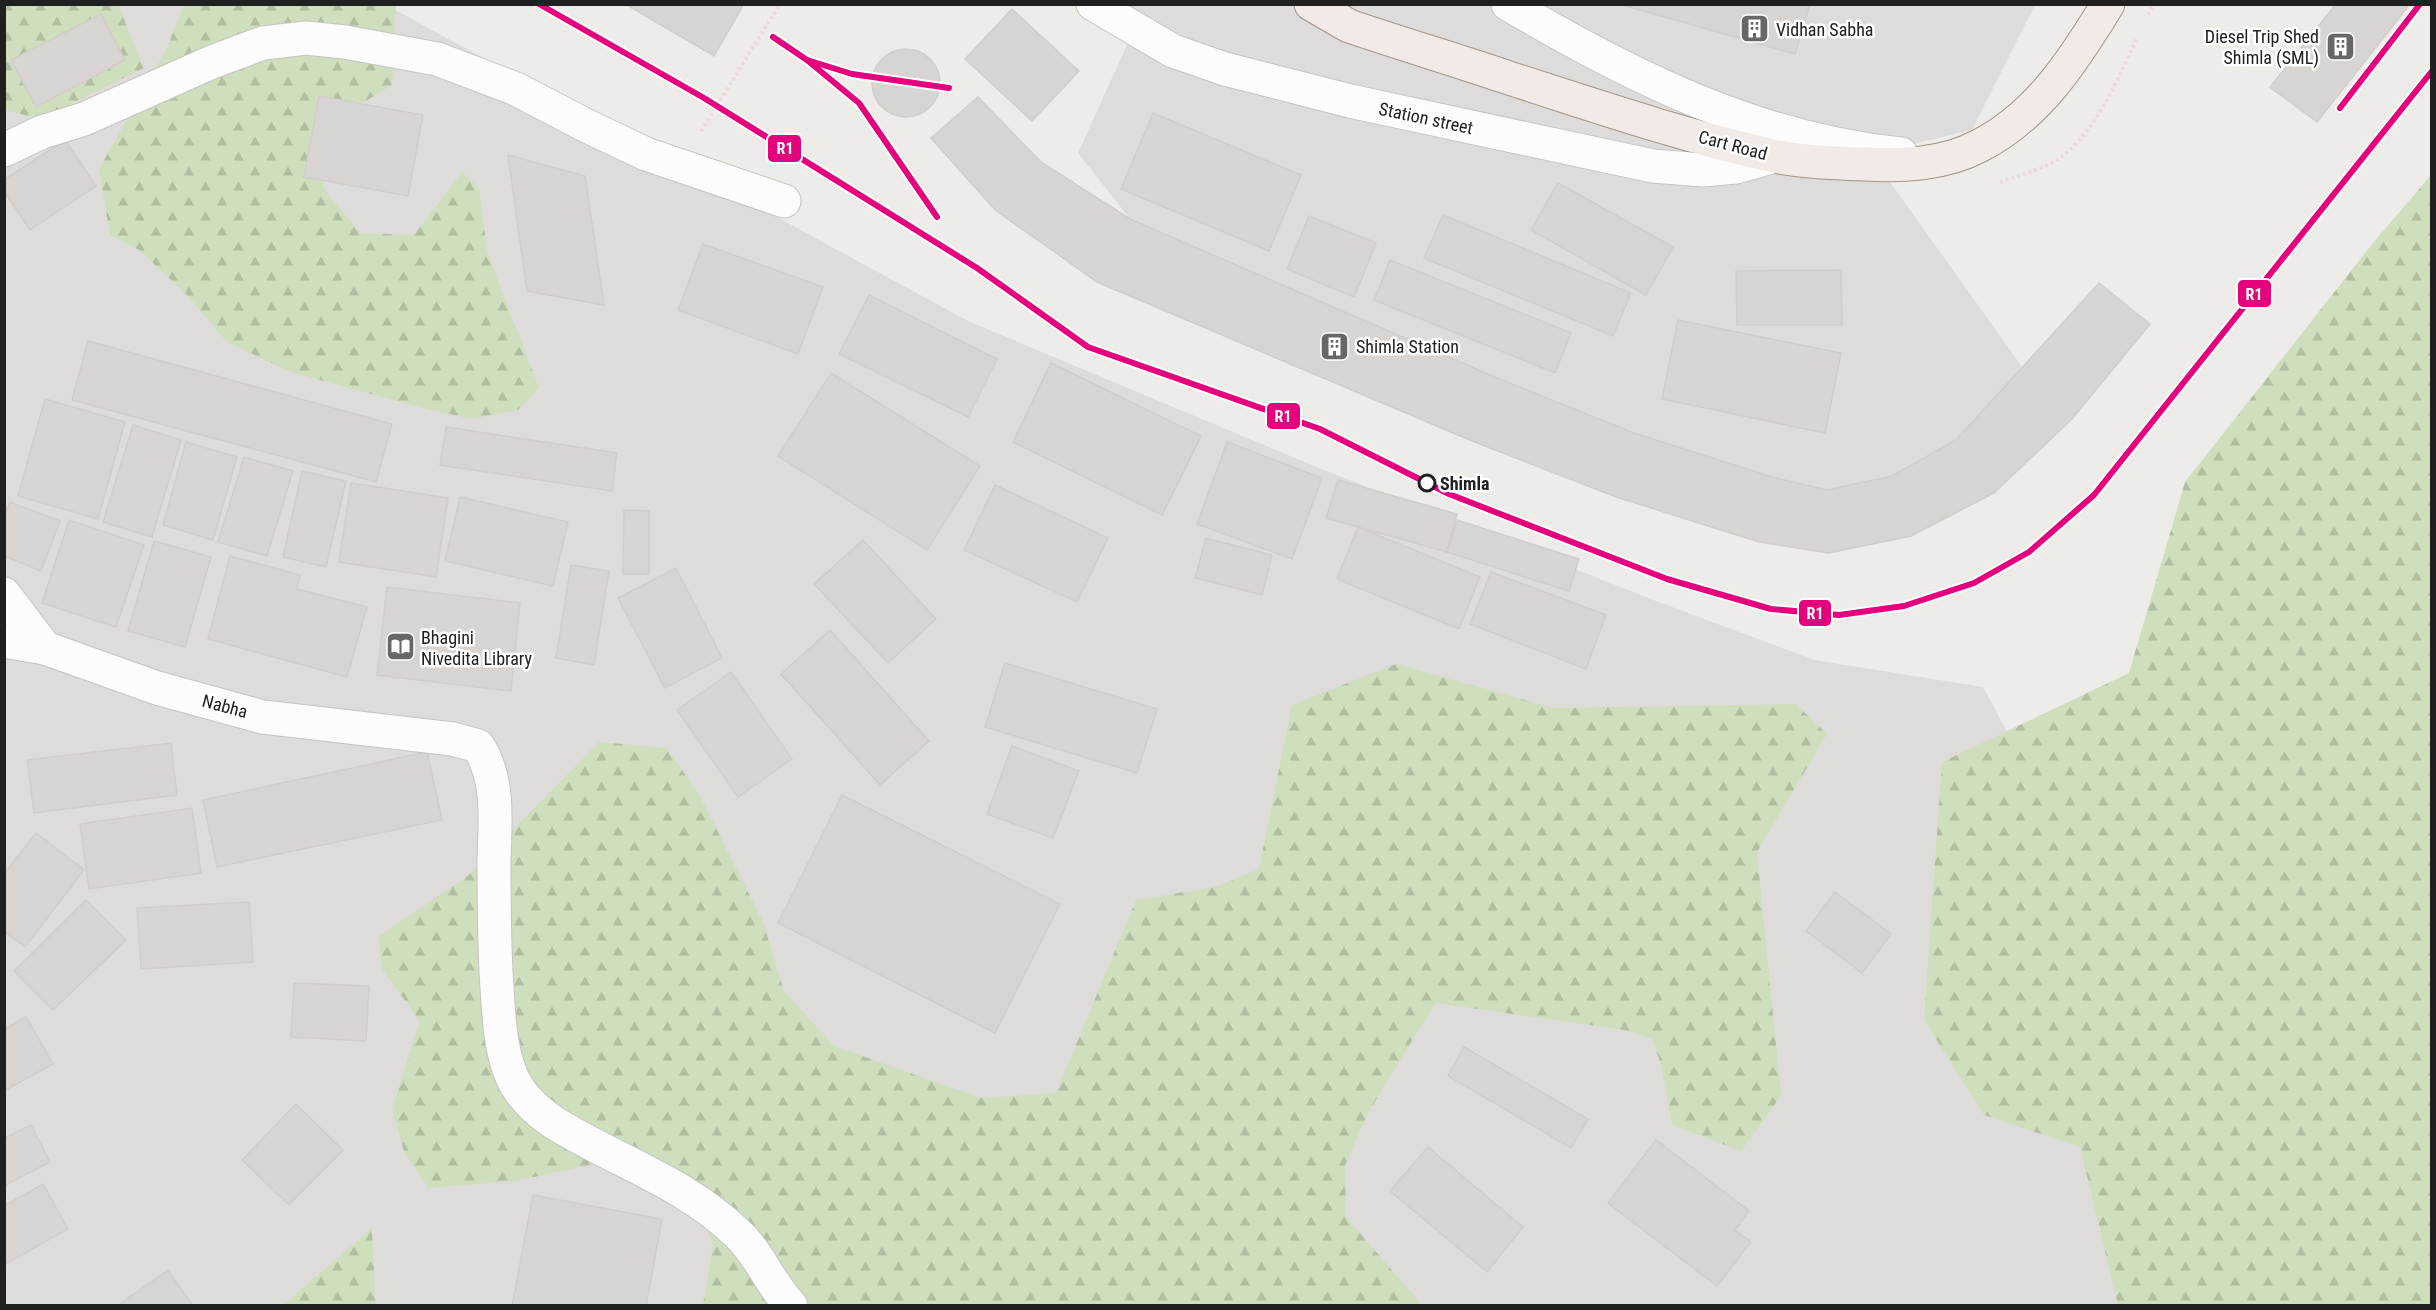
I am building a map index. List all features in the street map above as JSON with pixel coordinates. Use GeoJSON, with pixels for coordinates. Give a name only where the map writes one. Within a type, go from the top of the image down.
{"type":"FeatureCollection","features":[{"type":"Feature","properties":{"kind":"main road","name":"Cart Road"},"geometry":{"type":"LineString","coordinates":[[1311,4],[1349,26],[1622,116],[1774,156],[1816,162],[1897,165],[1950,158],[1978,147],[2020,120],[2076,57],[2108,4]]}},
{"type":"Feature","properties":{"kind":"street","name":"Station street"},"geometry":{"type":"LineString","coordinates":[[1093,4],[1173,51],[1225,69],[1350,101],[1653,166],[1703,170],[1736,166],[1774,156]]}},
{"type":"Feature","properties":{"kind":"street"},"geometry":{"type":"LineString","coordinates":[[1508,4],[1666,90],[1722,111],[1769,127],[1839,145],[1950,158]]}},
{"type":"Feature","properties":{"kind":"street"},"geometry":{"type":"LineString","coordinates":[[4,150],[42,132],[84,119],[212,62],[263,43],[306,38],[345,42],[437,60],[516,89],[646,154],[784,201]]}},
{"type":"Feature","properties":{"kind":"street"},"geometry":{"type":"LineString","coordinates":[[4,594],[45,648]]}},
{"type":"Feature","properties":{"kind":"street","name":"Nabha"},"geometry":{"type":"LineString","coordinates":[[4,641],[45,648],[157,688],[263,717],[453,739],[478,746],[486,758],[491,775],[495,820],[494,932],[499,1021],[504,1054],[513,1079],[527,1100],[550,1121],[683,1190],[715,1214],[739,1234],[770,1280],[791,1305]]}},
{"type":"Feature","properties":{"kind":"path"},"geometry":{"type":"LineString","coordinates":[[700,134],[780,4]]}},
{"type":"Feature","properties":{"kind":"shaded area"},"geometry":{"type":"Polygon","coordinates":[[[5,5],[386,5],[970,322],[1319,468],[1656,601],[1814,660],[1983,687],[2096,896],[2262,1305],[376,1306],[372,1229],[283,1305],[5,1306],[5,5]]]}},
{"type":"Feature","properties":{"kind":"shaded area"},"geometry":{"type":"Polygon","coordinates":[[[1113,5],[2035,5],[1972,130],[1870,154],[2023,368],[1956,440],[1892,476],[1827,490],[1772,477],[1634,433],[1497,378],[1130,219],[1078,153],[1135,27],[1113,5]]]}},
{"type":"Feature","properties":{"kind":"green space"},"geometry":{"type":"Polygon","coordinates":[[[5,5],[118,5],[144,68],[41,119],[5,110],[5,5]]]}},
{"type":"Feature","properties":{"kind":"green space"},"geometry":{"type":"Polygon","coordinates":[[[184,5],[396,5],[392,85],[328,124],[323,188],[360,233],[414,235],[462,172],[479,188],[487,252],[539,388],[518,410],[471,419],[291,372],[227,342],[186,294],[139,250],[110,235],[99,169],[166,50],[184,5]]]}},
{"type":"Feature","properties":{"kind":"green space"},"geometry":{"type":"Polygon","coordinates":[[[2431,175],[2431,1305],[2118,1305],[2080,1147],[1984,1115],[1924,1020],[1942,762],[2129,673],[2185,482],[2373,243],[2431,175]]]}},
{"type":"Feature","properties":{"kind":"green space"},"geometry":{"type":"Polygon","coordinates":[[[1396,664],[1554,708],[1796,704],[1827,734],[1757,852],[1781,1096],[1741,1151],[1672,1125],[1661,1064],[1652,1039],[1624,1030],[1435,1003],[1368,1113],[1345,1165],[1346,1217],[1422,1305],[703,1305],[713,1245],[691,1190],[628,1157],[515,1181],[428,1188],[404,1151],[392,1109],[420,1021],[381,968],[379,936],[469,875],[599,742],[667,748],[700,796],[763,922],[784,991],[834,1046],[981,1098],[1056,1093],[1136,900],[1215,887],[1259,869],[1292,705],[1396,664]]]}},
{"type":"Feature","properties":{"kind":"green space"},"geometry":{"type":"Polygon","coordinates":[[[372,1228],[376,1305],[283,1305],[372,1228]]]}},
{"type":"Feature","properties":{"kind":"building"},"geometry":{"type":"Polygon","coordinates":[[[625,4],[744,4],[714,56],[625,4]]]}},
{"type":"Feature","properties":{"kind":"building","name":"Vidhan Sabha"},"geometry":{"type":"Polygon","coordinates":[[[1619,4],[1810,4],[1795,54],[1619,4]]]}},
{"type":"Feature","properties":{"kind":"building","name":"Diesel Trip Shed Shimla (SML)"},"geometry":{"type":"Polygon","coordinates":[[[2336,4],[2410,4],[2317,122],[2270,87],[2336,4]]]}},
{"type":"Feature","properties":{"kind":"building"},"geometry":{"type":"Polygon","coordinates":[[[1012,9],[1079,71],[1032,121],[965,59],[1012,9]]]}},
{"type":"Feature","properties":{"kind":"building"},"geometry":{"type":"Polygon","coordinates":[[[101,14],[125,60],[36,107],[11,60],[101,14]]]}},
{"type":"Feature","properties":{"kind":"building"},"geometry":{"type":"Polygon","coordinates":[[[906,49],[919,52],[930,59],[937,70],[940,83],[937,96],[930,107],[919,114],[906,117],[893,114],[882,107],[875,96],[872,83],[875,70],[882,59],[893,52],[906,49]]]}},
{"type":"Feature","properties":{"kind":"building"},"geometry":{"type":"Polygon","coordinates":[[[319,96],[423,115],[408,196],[304,177],[319,96]]]}},
{"type":"Feature","properties":{"kind":"building","name":"Shimla Station"},"geometry":{"type":"Polygon","coordinates":[[[978,97],[1041,162],[1130,219],[1497,378],[1634,433],[1772,477],[1827,490],[1892,476],[1956,440],[2099,283],[2150,324],[2072,419],[1994,493],[1911,536],[1829,553],[1759,542],[1616,497],[1472,441],[1097,282],[995,210],[931,138],[978,97]]]}},
{"type":"Feature","properties":{"kind":"building"},"geometry":{"type":"Polygon","coordinates":[[[1153,113],[1301,175],[1269,251],[1121,189],[1153,113]]]}},
{"type":"Feature","properties":{"kind":"building"},"geometry":{"type":"Polygon","coordinates":[[[65,140],[96,186],[30,230],[4,191],[4,180],[65,140]]]}},
{"type":"Feature","properties":{"kind":"building"},"geometry":{"type":"Polygon","coordinates":[[[508,155],[585,176],[604,305],[527,291],[508,155]]]}},
{"type":"Feature","properties":{"kind":"building"},"geometry":{"type":"Polygon","coordinates":[[[1558,183],[1673,247],[1646,295],[1531,230],[1558,183]]]}},
{"type":"Feature","properties":{"kind":"building"},"geometry":{"type":"Polygon","coordinates":[[[1443,215],[1631,293],[1613,336],[1424,258],[1443,215]]]}},
{"type":"Feature","properties":{"kind":"building"},"geometry":{"type":"Polygon","coordinates":[[[1309,216],[1376,243],[1354,297],[1287,269],[1309,216]]]}},
{"type":"Feature","properties":{"kind":"building"},"geometry":{"type":"Polygon","coordinates":[[[703,244],[823,287],[798,354],[678,310],[703,244]]]}},
{"type":"Feature","properties":{"kind":"building"},"geometry":{"type":"Polygon","coordinates":[[[1390,260],[1571,333],[1555,373],[1374,300],[1390,260]]]}},
{"type":"Feature","properties":{"kind":"building"},"geometry":{"type":"Polygon","coordinates":[[[1841,270],[1842,325],[1737,325],[1736,271],[1841,270]]]}},
{"type":"Feature","properties":{"kind":"building"},"geometry":{"type":"Polygon","coordinates":[[[869,295],[997,359],[968,417],[839,354],[869,295]]]}},
{"type":"Feature","properties":{"kind":"building"},"geometry":{"type":"Polygon","coordinates":[[[1678,320],[1841,353],[1825,433],[1662,399],[1678,320]]]}},
{"type":"Feature","properties":{"kind":"building"},"geometry":{"type":"Polygon","coordinates":[[[88,341],[392,424],[376,482],[72,400],[88,341]]]}},
{"type":"Feature","properties":{"kind":"building"},"geometry":{"type":"Polygon","coordinates":[[[1051,363],[1201,436],[1162,515],[1013,442],[1051,363]]]}},
{"type":"Feature","properties":{"kind":"building"},"geometry":{"type":"Polygon","coordinates":[[[831,373],[980,466],[927,550],[778,456],[831,373]]]}},
{"type":"Feature","properties":{"kind":"building"},"geometry":{"type":"Polygon","coordinates":[[[45,399],[125,422],[98,519],[18,496],[45,399]]]}},
{"type":"Feature","properties":{"kind":"building"},"geometry":{"type":"Polygon","coordinates":[[[133,425],[181,440],[152,537],[103,522],[133,425]]]}},
{"type":"Feature","properties":{"kind":"building"},"geometry":{"type":"Polygon","coordinates":[[[446,427],[617,453],[612,491],[440,465],[446,427]]]}},
{"type":"Feature","properties":{"kind":"building"},"geometry":{"type":"Polygon","coordinates":[[[186,442],[237,457],[213,540],[163,525],[186,442]]]}},
{"type":"Feature","properties":{"kind":"building"},"geometry":{"type":"Polygon","coordinates":[[[1227,442],[1322,478],[1292,559],[1197,524],[1227,442]]]}},
{"type":"Feature","properties":{"kind":"building"},"geometry":{"type":"Polygon","coordinates":[[[244,457],[293,471],[267,556],[218,542],[244,457]]]}},
{"type":"Feature","properties":{"kind":"building"},"geometry":{"type":"Polygon","coordinates":[[[302,471],[346,481],[326,567],[283,557],[302,471]]]}},
{"type":"Feature","properties":{"kind":"building"},"geometry":{"type":"Polygon","coordinates":[[[1338,480],[1457,514],[1447,552],[1326,518],[1338,480]]]}},
{"type":"Feature","properties":{"kind":"building"},"geometry":{"type":"Polygon","coordinates":[[[351,483],[448,498],[436,577],[339,562],[351,483]]]}},
{"type":"Feature","properties":{"kind":"building"},"geometry":{"type":"Polygon","coordinates":[[[995,485],[1108,538],[1077,602],[964,550],[995,485]]]}},
{"type":"Feature","properties":{"kind":"building"},"geometry":{"type":"Polygon","coordinates":[[[460,497],[568,522],[553,586],[445,561],[460,497]]]}},
{"type":"Feature","properties":{"kind":"building"},"geometry":{"type":"Polygon","coordinates":[[[10,502],[60,521],[41,571],[4,556],[4,516],[10,502]]]}},
{"type":"Feature","properties":{"kind":"building"},"geometry":{"type":"Polygon","coordinates":[[[624,510],[649,511],[649,574],[623,574],[624,510]]]}},
{"type":"Feature","properties":{"kind":"building"},"geometry":{"type":"Polygon","coordinates":[[[69,520],[144,545],[116,627],[42,603],[69,520]]]}},
{"type":"Feature","properties":{"kind":"building"},"geometry":{"type":"Polygon","coordinates":[[[1457,520],[1579,559],[1569,591],[1447,552],[1457,520]]]}},
{"type":"Feature","properties":{"kind":"building"},"geometry":{"type":"Polygon","coordinates":[[[1358,527],[1480,577],[1459,629],[1337,579],[1358,527]]]}},
{"type":"Feature","properties":{"kind":"building"},"geometry":{"type":"Polygon","coordinates":[[[1206,538],[1272,555],[1262,595],[1195,578],[1206,538]]]}},
{"type":"Feature","properties":{"kind":"building"},"geometry":{"type":"Polygon","coordinates":[[[863,540],[936,619],[888,663],[814,584],[863,540]]]}},
{"type":"Feature","properties":{"kind":"building"},"geometry":{"type":"Polygon","coordinates":[[[154,541],[211,557],[185,647],[128,631],[154,541]]]}},
{"type":"Feature","properties":{"kind":"building"},"geometry":{"type":"Polygon","coordinates":[[[230,556],[300,575],[297,589],[367,607],[347,677],[208,639],[230,556]]]}},
{"type":"Feature","properties":{"kind":"building"},"geometry":{"type":"Polygon","coordinates":[[[571,565],[609,571],[594,665],[556,658],[571,565]]]}},
{"type":"Feature","properties":{"kind":"building"},"geometry":{"type":"Polygon","coordinates":[[[676,568],[722,658],[665,688],[618,598],[676,568]]]}},
{"type":"Feature","properties":{"kind":"building"},"geometry":{"type":"Polygon","coordinates":[[[1491,572],[1606,615],[1586,669],[1470,624],[1491,572]]]}},
{"type":"Feature","properties":{"kind":"building"},"geometry":{"type":"Polygon","coordinates":[[[387,587],[520,603],[511,691],[377,675],[387,587]]]}},
{"type":"Feature","properties":{"kind":"building"},"geometry":{"type":"Polygon","coordinates":[[[830,630],[929,741],[880,785],[781,674],[830,630]]]}},
{"type":"Feature","properties":{"kind":"building"},"geometry":{"type":"Polygon","coordinates":[[[1005,663],[1157,709],[1137,773],[985,727],[1005,663]]]}},
{"type":"Feature","properties":{"kind":"building"},"geometry":{"type":"Polygon","coordinates":[[[731,672],[792,759],[738,797],[677,710],[731,672]]]}},
{"type":"Feature","properties":{"kind":"building"},"geometry":{"type":"Polygon","coordinates":[[[171,743],[177,795],[34,813],[27,760],[171,743]]]}},
{"type":"Feature","properties":{"kind":"building"},"geometry":{"type":"Polygon","coordinates":[[[1012,746],[1079,771],[1053,838],[987,814],[1012,746]]]}},
{"type":"Feature","properties":{"kind":"building"},"geometry":{"type":"Polygon","coordinates":[[[427,752],[442,820],[217,867],[203,800],[427,752]]]}},
{"type":"Feature","properties":{"kind":"building"},"geometry":{"type":"Polygon","coordinates":[[[842,795],[1060,904],[995,1033],[778,923],[842,795]]]}},
{"type":"Feature","properties":{"kind":"building"},"geometry":{"type":"Polygon","coordinates":[[[192,808],[201,873],[89,889],[80,824],[192,808]]]}},
{"type":"Feature","properties":{"kind":"building"},"geometry":{"type":"Polygon","coordinates":[[[36,833],[84,870],[25,947],[4,931],[4,874],[36,833]]]}},
{"type":"Feature","properties":{"kind":"building"},"geometry":{"type":"Polygon","coordinates":[[[1835,892],[1891,934],[1862,973],[1806,931],[1835,892]]]}},
{"type":"Feature","properties":{"kind":"building"},"geometry":{"type":"Polygon","coordinates":[[[86,900],[126,940],[53,1010],[14,971],[86,900]]]}},
{"type":"Feature","properties":{"kind":"building"},"geometry":{"type":"Polygon","coordinates":[[[249,902],[253,962],[141,969],[137,908],[249,902]]]}},
{"type":"Feature","properties":{"kind":"building"},"geometry":{"type":"Polygon","coordinates":[[[294,983],[369,986],[366,1041],[291,1037],[294,983]]]}},
{"type":"Feature","properties":{"kind":"building"},"geometry":{"type":"Polygon","coordinates":[[[26,1017],[53,1064],[4,1091],[4,1029],[26,1017]]]}},
{"type":"Feature","properties":{"kind":"building"},"geometry":{"type":"Polygon","coordinates":[[[1464,1047],[1588,1119],[1571,1148],[1448,1076],[1464,1047]]]}},
{"type":"Feature","properties":{"kind":"building"},"geometry":{"type":"Polygon","coordinates":[[[296,1104],[343,1150],[289,1205],[242,1160],[296,1104]]]}},
{"type":"Feature","properties":{"kind":"building"},"geometry":{"type":"Polygon","coordinates":[[[31,1125],[50,1162],[4,1186],[4,1138],[31,1125]]]}},
{"type":"Feature","properties":{"kind":"building"},"geometry":{"type":"Polygon","coordinates":[[[1656,1140],[1749,1211],[1735,1230],[1751,1242],[1717,1286],[1608,1203],[1656,1140]]]}},
{"type":"Feature","properties":{"kind":"building"},"geometry":{"type":"Polygon","coordinates":[[[1428,1147],[1523,1227],[1487,1272],[1390,1191],[1428,1147]]]}},
{"type":"Feature","properties":{"kind":"building"},"geometry":{"type":"Polygon","coordinates":[[[43,1184],[68,1229],[4,1265],[4,1206],[43,1184]]]}},
{"type":"Feature","properties":{"kind":"building"},"geometry":{"type":"Polygon","coordinates":[[[533,1195],[662,1219],[646,1306],[512,1306],[533,1195]]]}},
{"type":"Feature","properties":{"kind":"building"},"geometry":{"type":"Polygon","coordinates":[[[168,1270],[193,1306],[117,1306],[168,1270]]]}},
{"type":"Feature","properties":{"kind":"transit line","name":"R1"},"geometry":{"type":"LineString","coordinates":[[539,4],[704,98],[977,268],[1088,347],[1320,429],[1449,494],[1667,579],[1771,609],[1839,615],[1904,606],[1974,583],[2029,552],[2094,495],[2432,71]]}},
{"type":"Feature","properties":{"kind":"transit line","name":"R1"},"geometry":{"type":"LineString","coordinates":[[2340,108],[2420,4]]}},
{"type":"Feature","properties":{"kind":"transit line","name":"R1"},"geometry":{"type":"LineString","coordinates":[[773,37],[807,60],[859,103],[937,217]]}},
{"type":"Feature","properties":{"kind":"transit line","name":"R1"},"geometry":{"type":"LineString","coordinates":[[807,60],[852,74],[949,88]]}},
{"type":"Feature","properties":{"kind":"place","name":"Vidhan Sabha"},"geometry":{"type":"Point","coordinates":[1755,29]}},
{"type":"Feature","properties":{"kind":"place","name":"Diesel Trip Shed Shimla (SML)"},"geometry":{"type":"Point","coordinates":[2340,46]}},
{"type":"Feature","properties":{"kind":"place","name":"Shimla Station"},"geometry":{"type":"Point","coordinates":[1335,346]}},
{"type":"Feature","properties":{"kind":"place","name":"Shimla"},"geometry":{"type":"Point","coordinates":[1427,483]}},
{"type":"Feature","properties":{"kind":"place","name":"Bhagini Nivedita Library"},"geometry":{"type":"Point","coordinates":[400,647]}}]}
